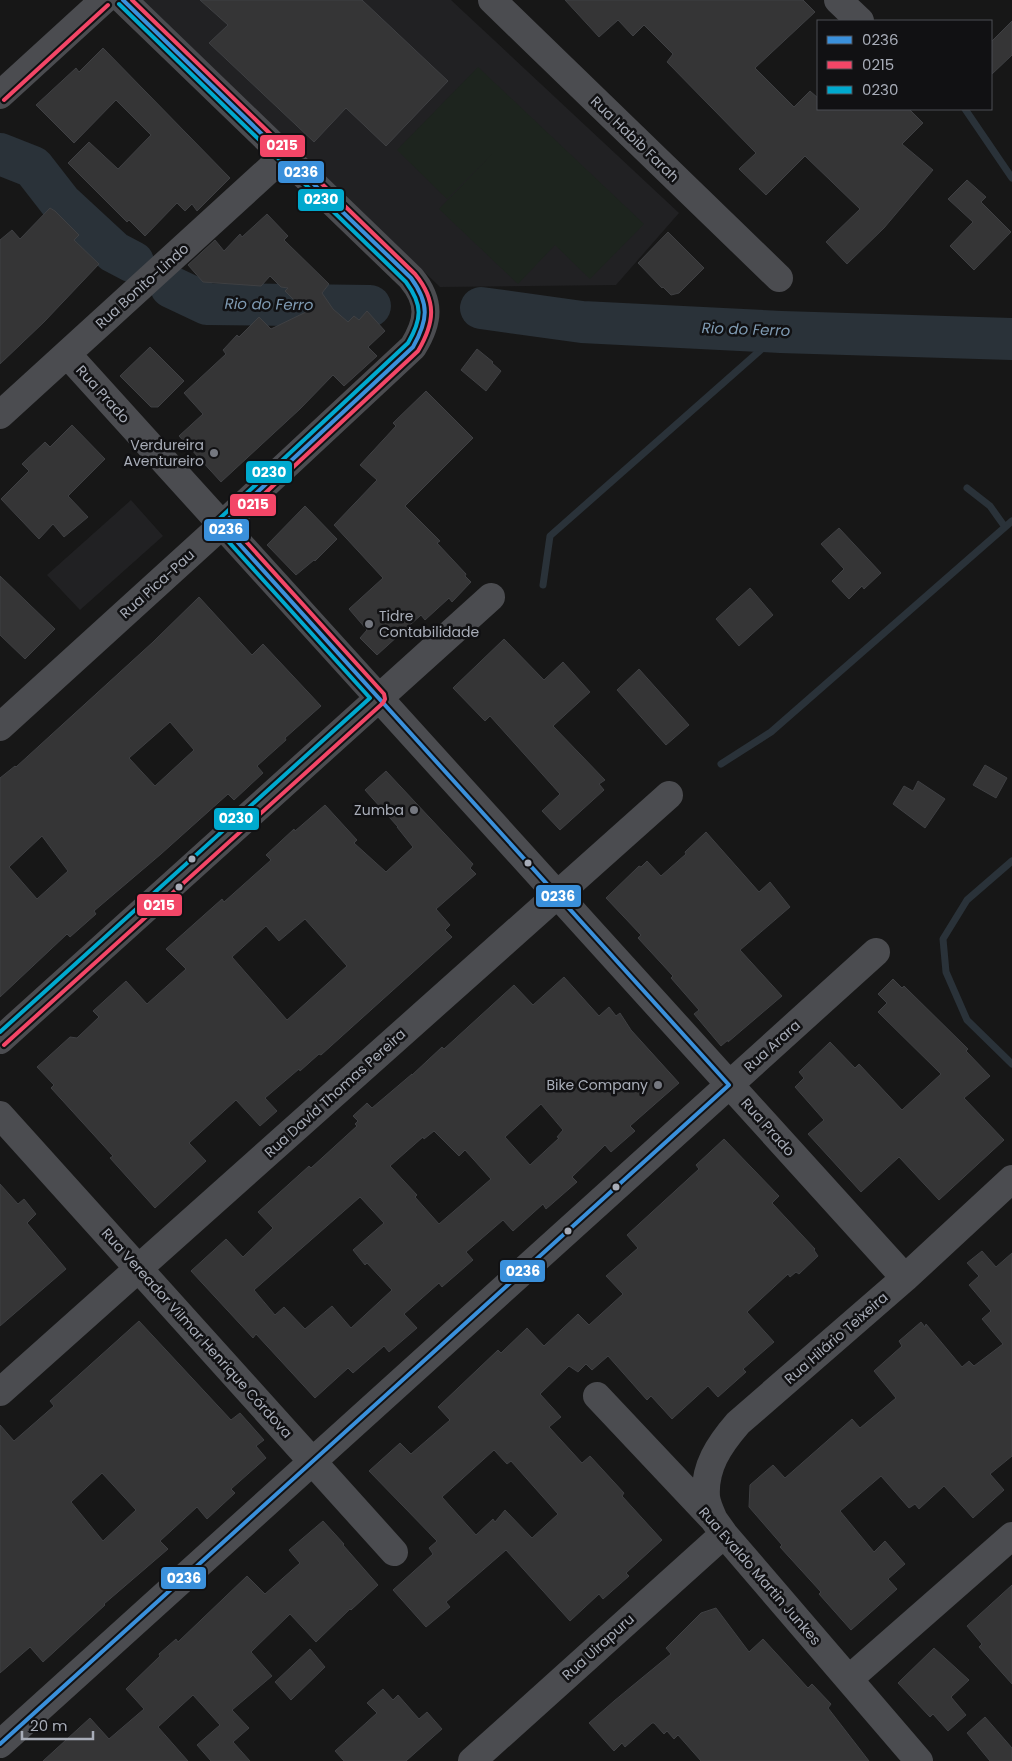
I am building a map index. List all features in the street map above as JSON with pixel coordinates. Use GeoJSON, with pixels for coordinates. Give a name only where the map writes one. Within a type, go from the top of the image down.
{"type":"FeatureCollection","features":[{"type":"Feature","properties":{"kind":"street"},"geometry":{"type":"LineString","coordinates":[[0,95],[104,0]]}},
{"type":"Feature","properties":{"kind":"street"},"geometry":{"type":"LineString","coordinates":[[123,0],[284,156]]}},
{"type":"Feature","properties":{"kind":"street","name":"Rua Habib Farah"},"geometry":{"type":"LineString","coordinates":[[492,0],[779,278]]}},
{"type":"Feature","properties":{"kind":"street"},"geometry":{"type":"LineString","coordinates":[[838,0],[859,20]]}},
{"type":"Feature","properties":{"kind":"street","name":"Rua Pica-Pau"},"geometry":{"type":"LineString","coordinates":[[0,726],[222,525],[413,346],[420,335],[425,322],[426,307],[419,288],[411,278],[284,156]]}},
{"type":"Feature","properties":{"kind":"street","name":"Rua Bonito-Lindo"},"geometry":{"type":"LineString","coordinates":[[0,415],[284,156]]}},
{"type":"Feature","properties":{"kind":"street","name":"Rua Prado"},"geometry":{"type":"LineString","coordinates":[[67,354],[905,1278]]}},
{"type":"Feature","properties":{"kind":"street"},"geometry":{"type":"LineString","coordinates":[[0,1040],[491,597]]}},
{"type":"Feature","properties":{"kind":"street","name":"Rua David Thomas Pereira"},"geometry":{"type":"LineString","coordinates":[[0,1392],[669,795]]}},
{"type":"Feature","properties":{"kind":"street","name":"Rua Arara"},"geometry":{"type":"LineString","coordinates":[[0,1744],[876,952]]}},
{"type":"Feature","properties":{"kind":"street","name":"Rua Vereador Vilmar Henrique Córdova"},"geometry":{"type":"LineString","coordinates":[[0,1115],[394,1552]]}},
{"type":"Feature","properties":{"kind":"street","name":"Rua Hilário Teixeira"},"geometry":{"type":"LineString","coordinates":[[719,1527],[706,1498],[708,1473],[713,1456],[722,1442],[738,1423],[905,1278],[1012,1179]]}},
{"type":"Feature","properties":{"kind":"street","name":"Rua Evaldo Martin Junkes"},"geometry":{"type":"LineString","coordinates":[[597,1396],[719,1527],[919,1761]]}},
{"type":"Feature","properties":{"kind":"street","name":"Rua Uirapuru"},"geometry":{"type":"LineString","coordinates":[[472,1761],[719,1527]]}},
{"type":"Feature","properties":{"kind":"street"},"geometry":{"type":"LineString","coordinates":[[849,1679],[1012,1536]]}},
{"type":"Feature","properties":{"kind":"shaded area"},"geometry":{"type":"Polygon","coordinates":[[[142,0],[451,0],[679,213],[616,285],[440,287],[142,0]]]}},
{"type":"Feature","properties":{"kind":"shaded area"},"geometry":{"type":"Polygon","coordinates":[[[478,67],[644,224],[590,279],[555,245],[518,284],[439,209],[493,153],[447,199],[397,150],[478,67]]]}},
{"type":"Feature","properties":{"kind":"shaded area"},"geometry":{"type":"Polygon","coordinates":[[[131,500],[163,536],[80,610],[47,575],[131,500]]]}},
{"type":"Feature","properties":{"kind":"building"},"geometry":{"type":"Polygon","coordinates":[[[200,0],[362,0],[448,81],[386,146],[346,108],[314,142],[209,43],[228,25],[200,0]]]}},
{"type":"Feature","properties":{"kind":"building"},"geometry":{"type":"Polygon","coordinates":[[[565,0],[803,0],[815,12],[755,68],[794,107],[810,91],[817,97],[817,110],[910,110],[923,123],[902,144],[933,170],[884,228],[847,264],[826,242],[860,209],[805,156],[766,195],[739,169],[756,153],[667,62],[673,54],[644,25],[633,36],[618,20],[599,37],[565,0]]]}},
{"type":"Feature","properties":{"kind":"building"},"geometry":{"type":"Polygon","coordinates":[[[1012,21],[1012,55],[992,74],[992,41],[1012,21]]]}},
{"type":"Feature","properties":{"kind":"building"},"geometry":{"type":"Polygon","coordinates":[[[103,48],[230,178],[197,211],[192,204],[185,211],[177,203],[145,236],[129,220],[127,222],[68,163],[89,142],[118,169],[151,135],[116,100],[74,143],[36,105],[76,68],[79,72],[103,48]]]}},
{"type":"Feature","properties":{"kind":"building"},"geometry":{"type":"Polygon","coordinates":[[[967,180],[986,197],[981,202],[1011,232],[974,270],[950,246],[973,222],[948,199],[967,180]]]}},
{"type":"Feature","properties":{"kind":"building"},"geometry":{"type":"Polygon","coordinates":[[[50,208],[79,235],[74,240],[99,264],[44,322],[0,364],[0,240],[12,230],[20,239],[50,208]]]}},
{"type":"Feature","properties":{"kind":"building"},"geometry":{"type":"Polygon","coordinates":[[[267,214],[288,236],[284,240],[329,284],[322,293],[333,309],[348,322],[354,316],[359,320],[367,311],[385,331],[368,347],[377,356],[344,386],[333,375],[300,409],[221,482],[179,436],[203,414],[184,393],[226,354],[223,350],[237,335],[239,337],[259,317],[271,329],[306,312],[285,291],[288,288],[281,287],[270,276],[261,286],[203,282],[188,265],[215,240],[224,251],[240,234],[242,237],[267,214]]]}},
{"type":"Feature","properties":{"kind":"building"},"geometry":{"type":"Polygon","coordinates":[[[668,232],[704,268],[679,293],[671,295],[638,263],[668,232]]]}},
{"type":"Feature","properties":{"kind":"building"},"geometry":{"type":"Polygon","coordinates":[[[150,347],[184,381],[158,407],[151,407],[120,376],[150,347]]]}},
{"type":"Feature","properties":{"kind":"building"},"geometry":{"type":"Polygon","coordinates":[[[477,349],[501,371],[486,391],[461,370],[477,349]]]}},
{"type":"Feature","properties":{"kind":"building"},"geometry":{"type":"Polygon","coordinates":[[[426,391],[473,438],[405,506],[440,541],[437,543],[471,582],[452,602],[449,598],[425,620],[421,615],[377,655],[360,638],[367,630],[349,609],[383,578],[334,525],[377,480],[360,465],[396,426],[393,423],[426,391]]]}},
{"type":"Feature","properties":{"kind":"building"},"geometry":{"type":"Polygon","coordinates":[[[72,425],[105,459],[68,496],[88,517],[64,537],[53,524],[39,539],[1,499],[29,471],[22,464],[45,442],[50,447],[72,425]]]}},
{"type":"Feature","properties":{"kind":"building"},"geometry":{"type":"Polygon","coordinates":[[[305,506],[337,539],[315,561],[296,575],[267,545],[305,506]]]}},
{"type":"Feature","properties":{"kind":"building"},"geometry":{"type":"Polygon","coordinates":[[[839,528],[881,573],[864,589],[862,586],[849,599],[832,581],[844,569],[821,544],[839,528]]]}},
{"type":"Feature","properties":{"kind":"building"},"geometry":{"type":"Polygon","coordinates":[[[0,576],[55,629],[25,659],[0,635],[0,576]]]}},
{"type":"Feature","properties":{"kind":"building"},"geometry":{"type":"Polygon","coordinates":[[[750,588],[773,615],[739,646],[716,619],[750,588]]]}},
{"type":"Feature","properties":{"kind":"building"},"geometry":{"type":"Polygon","coordinates":[[[199,597],[252,655],[263,644],[321,706],[257,766],[263,773],[234,800],[228,794],[94,911],[96,914],[70,937],[67,934],[0,997],[0,778],[16,767],[153,642],[199,597]],[[170,722],[129,758],[155,786],[194,750],[170,722]],[[42,836],[9,867],[37,899],[68,871],[42,836]]]}},
{"type":"Feature","properties":{"kind":"building"},"geometry":{"type":"Polygon","coordinates":[[[504,639],[544,680],[563,662],[590,692],[553,726],[605,780],[599,784],[604,790],[560,830],[542,811],[560,794],[490,716],[485,721],[453,688],[504,639]]]}},
{"type":"Feature","properties":{"kind":"building"},"geometry":{"type":"Polygon","coordinates":[[[639,669],[689,725],[666,745],[617,690],[639,669]]]}},
{"type":"Feature","properties":{"kind":"building"},"geometry":{"type":"Polygon","coordinates":[[[985,765],[1007,778],[996,798],[973,785],[985,765]]]}},
{"type":"Feature","properties":{"kind":"building"},"geometry":{"type":"Polygon","coordinates":[[[386,771],[473,864],[470,868],[476,874],[436,909],[450,925],[445,930],[452,937],[321,1055],[319,1054],[300,1071],[299,1069],[265,1098],[277,1111],[260,1126],[236,1100],[189,1143],[206,1161],[155,1208],[110,1158],[113,1156],[51,1088],[54,1085],[37,1067],[70,1037],[77,1038],[99,1017],[93,1011],[126,981],[147,1004],[186,969],[166,949],[222,899],[224,902],[271,860],[266,855],[294,829],[295,831],[325,805],[357,840],[354,843],[386,872],[413,847],[365,790],[386,771]],[[305,919],[279,941],[266,926],[232,957],[287,1020],[347,966],[305,919]]]}},
{"type":"Feature","properties":{"kind":"building"},"geometry":{"type":"Polygon","coordinates":[[[918,781],[945,799],[925,828],[893,804],[904,786],[913,791],[918,781]]]}},
{"type":"Feature","properties":{"kind":"building"},"geometry":{"type":"Polygon","coordinates":[[[706,832],[759,892],[770,882],[790,907],[740,950],[782,996],[721,1046],[694,1014],[699,1010],[671,978],[673,976],[638,938],[641,935],[606,898],[639,866],[641,867],[647,861],[661,876],[686,854],[685,852],[706,832]]]}},
{"type":"Feature","properties":{"kind":"building"},"geometry":{"type":"Polygon","coordinates":[[[564,977],[599,1016],[609,1007],[616,1016],[620,1013],[631,1030],[679,1083],[630,1126],[635,1131],[611,1152],[605,1145],[572,1177],[577,1182],[546,1209],[543,1204],[513,1231],[503,1220],[466,1252],[473,1260],[442,1287],[439,1283],[404,1314],[417,1328],[389,1352],[384,1346],[353,1373],[348,1368],[315,1398],[256,1334],[253,1338],[191,1271],[226,1239],[243,1257],[273,1228],[258,1212],[309,1166],[311,1168],[357,1126],[355,1124],[358,1121],[353,1116],[367,1103],[372,1108],[442,1047],[444,1049],[514,985],[533,1005],[564,977]],[[541,1104],[505,1137],[530,1165],[559,1138],[557,1137],[563,1130],[541,1104]],[[434,1131],[424,1139],[423,1137],[390,1166],[417,1195],[415,1197],[439,1224],[491,1179],[465,1150],[459,1156],[434,1131]],[[360,1197],[254,1290],[275,1315],[284,1307],[305,1329],[332,1306],[351,1328],[392,1290],[367,1263],[365,1265],[353,1250],[384,1223],[360,1197]]]}},
{"type":"Feature","properties":{"kind":"building"},"geometry":{"type":"Polygon","coordinates":[[[893,979],[902,988],[904,986],[968,1049],[966,1051],[990,1076],[964,1098],[1004,1140],[939,1200],[899,1157],[861,1192],[808,1134],[824,1120],[795,1087],[804,1078],[799,1072],[830,1042],[855,1068],[859,1064],[902,1110],[941,1074],[878,1012],[887,1003],[878,994],[893,979]]]}},
{"type":"Feature","properties":{"kind":"building"},"geometry":{"type":"Polygon","coordinates":[[[724,1139],[779,1196],[772,1203],[815,1249],[818,1256],[799,1274],[796,1272],[790,1277],[788,1274],[747,1312],[774,1342],[743,1369],[746,1372],[718,1397],[708,1386],[672,1419],[651,1396],[647,1400],[608,1356],[592,1370],[586,1364],[578,1372],[569,1366],[540,1394],[561,1417],[549,1427],[582,1463],[590,1456],[624,1493],[622,1496],[662,1540],[626,1573],[629,1576],[603,1599],[599,1594],[570,1621],[506,1550],[446,1602],[450,1607],[426,1627],[393,1590],[433,1554],[429,1548],[437,1541],[369,1471],[400,1443],[411,1454],[450,1420],[438,1407],[498,1350],[501,1353],[527,1328],[544,1346],[578,1314],[589,1325],[623,1294],[606,1276],[638,1248],[627,1235],[699,1169],[696,1165],[724,1139]],[[494,1450],[442,1497],[476,1535],[493,1519],[495,1522],[505,1510],[532,1538],[558,1514],[511,1461],[507,1464],[494,1450]]]}},
{"type":"Feature","properties":{"kind":"building"},"geometry":{"type":"Polygon","coordinates":[[[0,1184],[18,1204],[24,1199],[36,1214],[27,1223],[66,1269],[0,1326],[0,1184]]]}},
{"type":"Feature","properties":{"kind":"building"},"geometry":{"type":"Polygon","coordinates":[[[982,1251],[996,1267],[1012,1253],[1012,1456],[990,1474],[1004,1490],[973,1518],[944,1486],[919,1509],[915,1504],[909,1508],[881,1476],[840,1511],[874,1552],[885,1541],[905,1564],[888,1579],[897,1589],[851,1630],[819,1594],[821,1592],[780,1547],[782,1545],[749,1507],[750,1485],[773,1465],[785,1478],[852,1419],[860,1428],[896,1398],[874,1371],[902,1346],[899,1341],[921,1322],[925,1327],[926,1324],[962,1367],[969,1361],[974,1366],[1003,1344],[982,1319],[991,1311],[969,1285],[979,1276],[967,1263],[982,1251]]]}},
{"type":"Feature","properties":{"kind":"building"},"geometry":{"type":"Polygon","coordinates":[[[139,1321],[231,1420],[240,1413],[264,1440],[256,1446],[266,1458],[231,1489],[235,1493],[207,1519],[197,1507],[160,1541],[168,1549],[104,1604],[43,1662],[30,1647],[0,1673],[0,1425],[14,1441],[54,1406],[50,1401],[139,1321]],[[102,1473],[71,1502],[103,1541],[136,1510],[102,1473]]]}},
{"type":"Feature","properties":{"kind":"building"},"geometry":{"type":"Polygon","coordinates":[[[323,1521],[378,1585],[316,1642],[290,1614],[251,1652],[272,1676],[232,1710],[249,1728],[233,1742],[250,1761],[211,1761],[197,1745],[220,1725],[193,1695],[158,1727],[188,1761],[43,1761],[90,1718],[109,1739],[144,1709],[126,1689],[160,1656],[159,1654],[176,1639],[178,1642],[247,1576],[265,1594],[300,1563],[289,1550],[323,1521]]]}},
{"type":"Feature","properties":{"kind":"building"},"geometry":{"type":"Polygon","coordinates":[[[1012,1585],[1012,1684],[979,1647],[982,1644],[967,1626],[1012,1585]]]}},
{"type":"Feature","properties":{"kind":"building"},"geometry":{"type":"Polygon","coordinates":[[[716,1608],[749,1652],[763,1639],[808,1688],[812,1684],[831,1704],[828,1708],[869,1761],[701,1761],[678,1735],[674,1739],[667,1731],[664,1734],[654,1723],[625,1747],[622,1743],[614,1751],[589,1723],[671,1654],[666,1648],[701,1613],[716,1608]]]}},
{"type":"Feature","properties":{"kind":"building"},"geometry":{"type":"Polygon","coordinates":[[[934,1648],[969,1680],[951,1697],[966,1715],[948,1731],[933,1714],[930,1717],[898,1683],[934,1648]]]}},
{"type":"Feature","properties":{"kind":"building"},"geometry":{"type":"Polygon","coordinates":[[[310,1649],[325,1667],[291,1700],[275,1682],[310,1649]]]}},
{"type":"Feature","properties":{"kind":"building"},"geometry":{"type":"Polygon","coordinates":[[[383,1689],[393,1700],[398,1695],[419,1719],[427,1712],[442,1729],[406,1761],[344,1761],[335,1751],[377,1713],[367,1703],[383,1689]]]}},
{"type":"Feature","properties":{"kind":"building"},"geometry":{"type":"Polygon","coordinates":[[[985,1717],[1012,1748],[1012,1761],[990,1761],[967,1733],[985,1717]]]}},
{"type":"Feature","properties":{"kind":"waterway"},"geometry":{"type":"LineString","coordinates":[[966,110],[1012,178]]}},
{"type":"Feature","properties":{"kind":"waterway","name":"Rio do Ferro"},"geometry":{"type":"LineString","coordinates":[[0,154],[33,167],[61,203],[114,252],[133,262]]}},
{"type":"Feature","properties":{"kind":"waterway","name":"Rio do Ferro"},"geometry":{"type":"LineString","coordinates":[[171,287],[207,304],[370,306]]}},
{"type":"Feature","properties":{"kind":"waterway","name":"Rio do Ferro"},"geometry":{"type":"LineString","coordinates":[[481,308],[582,322],[781,332],[1012,339]]}},
{"type":"Feature","properties":{"kind":"waterway"},"geometry":{"type":"LineString","coordinates":[[543,585],[550,536],[781,332]]}},
{"type":"Feature","properties":{"kind":"waterway"},"geometry":{"type":"LineString","coordinates":[[967,488],[990,506],[1005,527]]}},
{"type":"Feature","properties":{"kind":"waterway"},"geometry":{"type":"LineString","coordinates":[[721,764],[771,732],[1012,521]]}},
{"type":"Feature","properties":{"kind":"waterway"},"geometry":{"type":"LineString","coordinates":[[1012,861],[967,900],[943,939],[946,972],[967,1020],[1012,1064]]}},
{"type":"Feature","properties":{"kind":"transit line","name":"0236"},"geometry":{"type":"LineString","coordinates":[[0,1744],[729,1085],[222,525],[413,347],[422,328],[425,312],[424,304],[411,278],[123,0]]}},
{"type":"Feature","properties":{"kind":"transit line","name":"0215"},"geometry":{"type":"LineString","coordinates":[[4,1045],[383,703],[385,699],[384,694],[231,525],[418,351],[428,331],[430,321],[431,312],[427,293],[415,274],[132,0]]}},
{"type":"Feature","properties":{"kind":"transit line","name":"0230"},"geometry":{"type":"LineString","coordinates":[[0,1032],[370,698],[217,529],[216,524],[218,520],[408,343],[416,327],[419,312],[412,290],[406,282],[119,4]]}},
{"type":"Feature","properties":{"kind":"transit line","name":"0215"},"geometry":{"type":"LineString","coordinates":[[4,100],[108,5]]}},
{"type":"Feature","properties":{"kind":"place","name":"Verdureira Aventureiro"},"geometry":{"type":"Point","coordinates":[214,453]}},
{"type":"Feature","properties":{"kind":"place","name":"Tidre Contabilidade"},"geometry":{"type":"Point","coordinates":[369,624]}},
{"type":"Feature","properties":{"kind":"place","name":"Zumba"},"geometry":{"type":"Point","coordinates":[414,810]}},
{"type":"Feature","properties":{"kind":"place","name":"Bike Company"},"geometry":{"type":"Point","coordinates":[658,1085]}}]}
